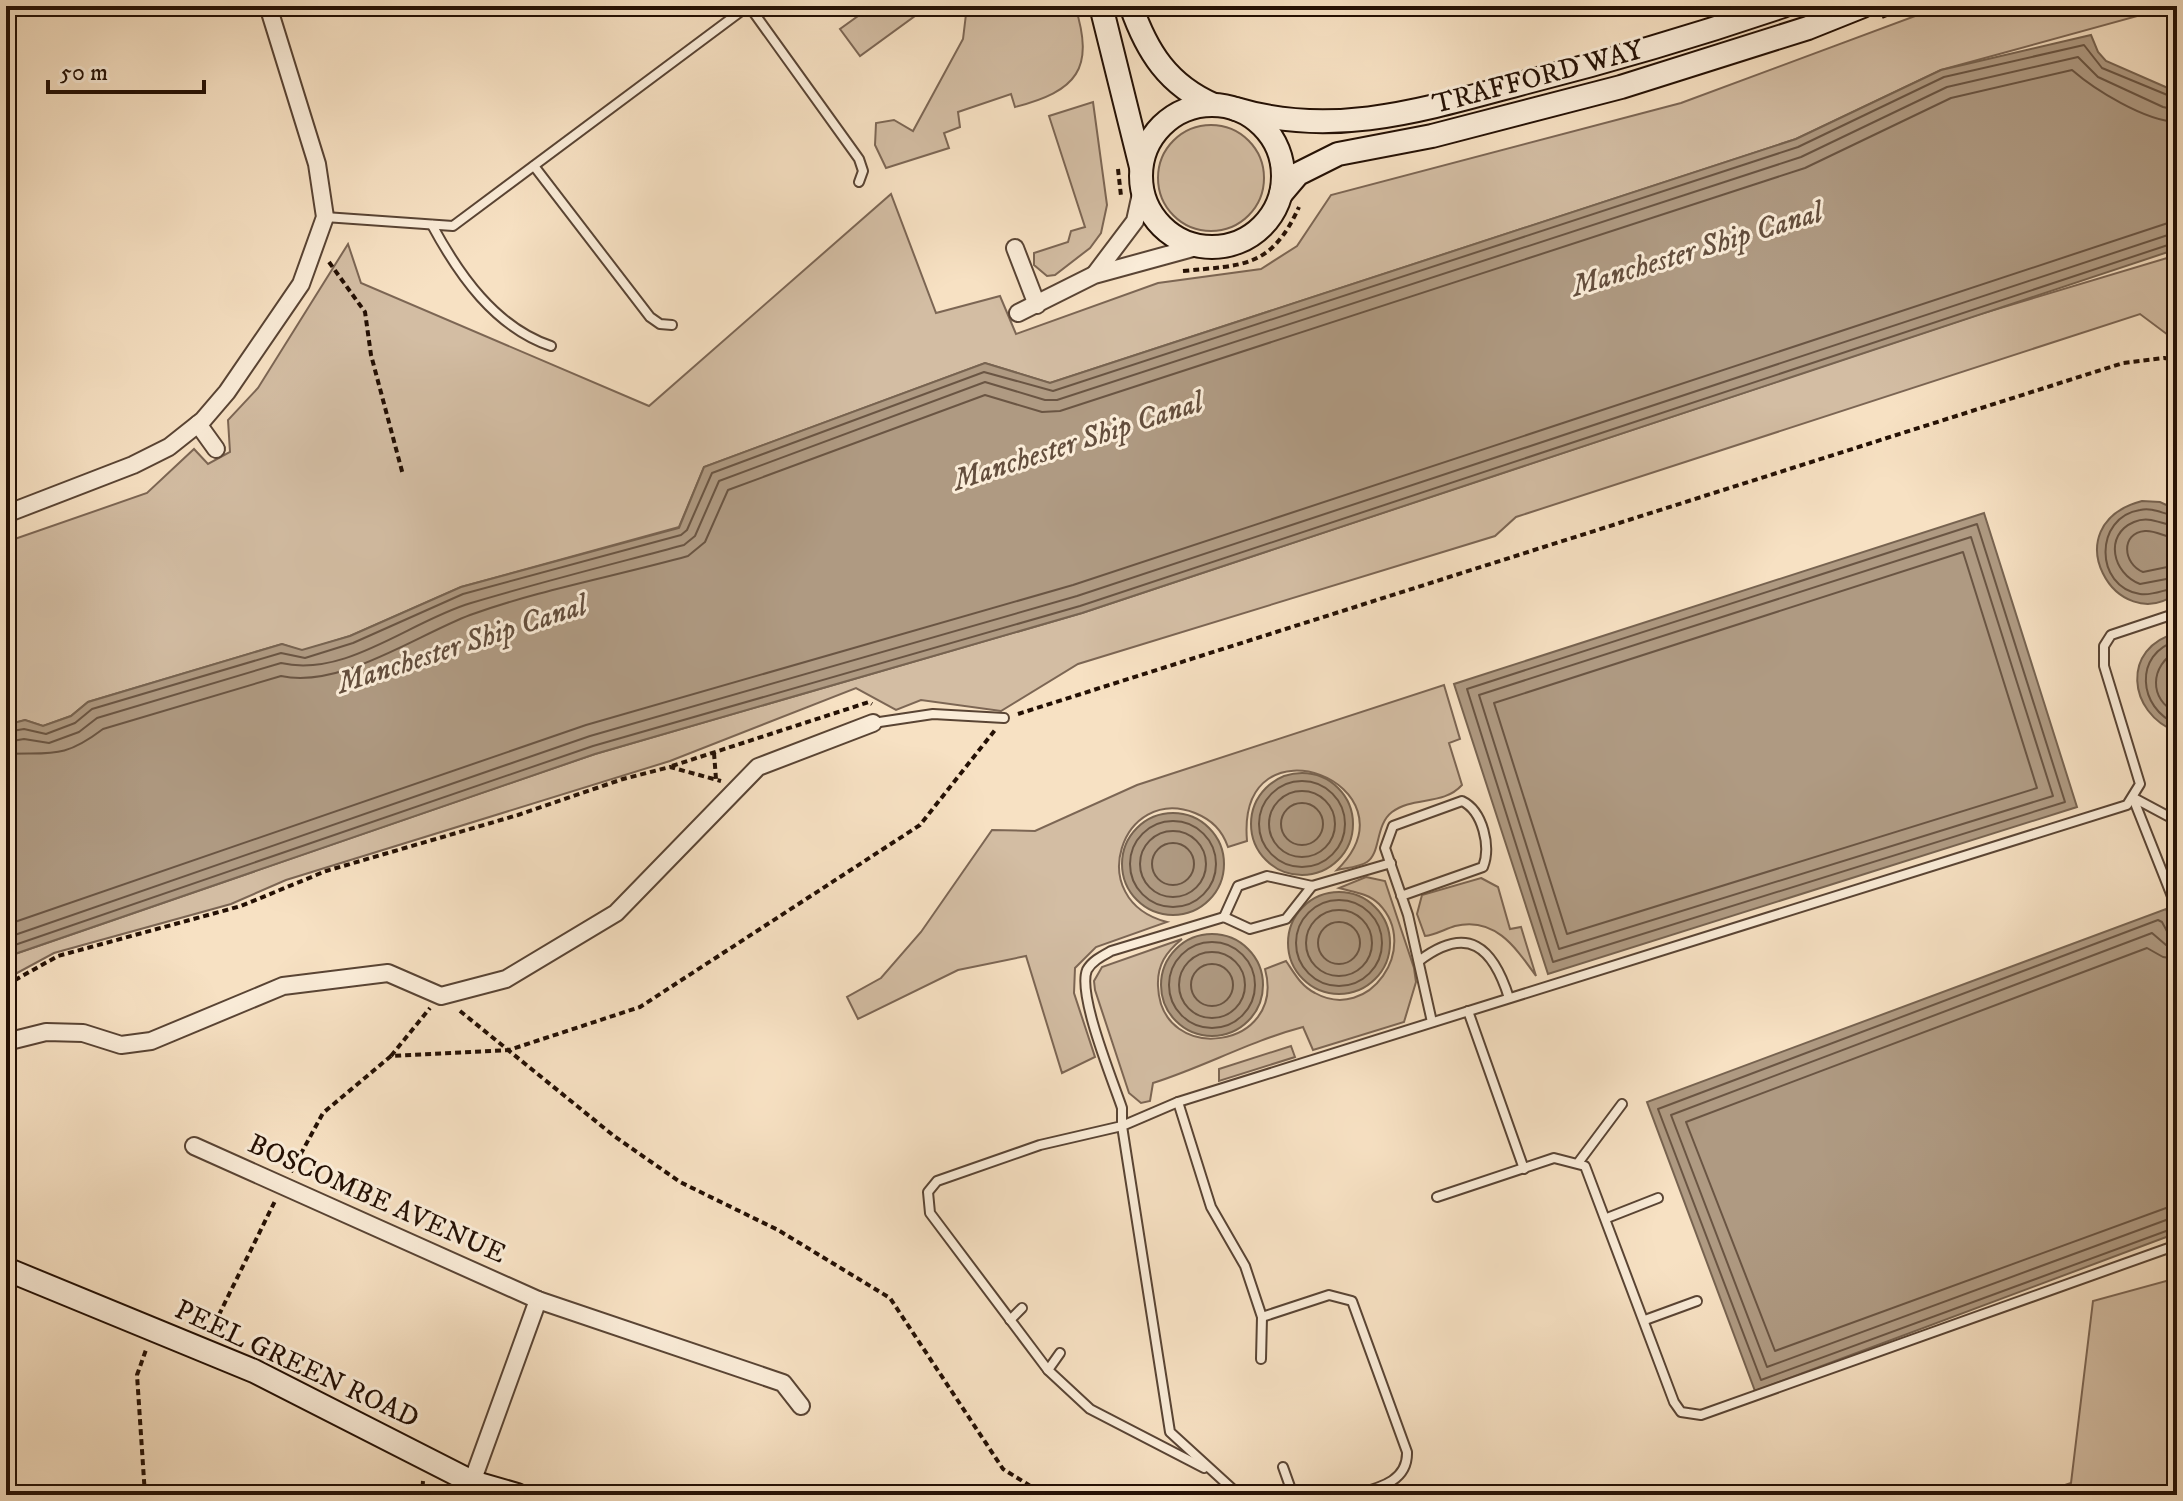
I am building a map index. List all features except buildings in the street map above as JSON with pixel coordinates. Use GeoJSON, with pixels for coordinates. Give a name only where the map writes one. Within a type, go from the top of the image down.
{"type":"FeatureCollection","features":[{"type":"Feature","properties":{"kind":"street"},"geometry":{"type":"LineString","coordinates":[[6,514],[62,487],[133,465],[169,447],[198,424],[227,392],[301,284],[325,217],[317,164],[268,6]]}},
{"type":"Feature","properties":{"kind":"street"},"geometry":{"type":"LineString","coordinates":[[1101,6],[1149,210],[1162,227],[1179,240],[1200,246],[1221,247],[1242,241],[1260,229],[1291,198],[1280,152],[1269,133],[1254,119],[1188,94],[1166,75],[1146,44],[1131,6]]}},
{"type":"Feature","properties":{"kind":"street","name":"TRAFFORD WAY"},"geometry":{"type":"LineString","coordinates":[[1225,107],[1303,123],[1356,122],[1428,108],[1607,61],[1783,6]]}},
{"type":"Feature","properties":{"kind":"street","name":"TRAFFORD WAY"},"geometry":{"type":"LineString","coordinates":[[1291,198],[1298,174],[1338,154],[1432,136],[1621,87],[1808,28],[1871,12]]}},
{"type":"Feature","properties":{"kind":"street"},"geometry":{"type":"LineString","coordinates":[[1094,275],[1135,221],[1147,147],[1158,129],[1174,115],[1194,107],[1225,107]]}},
{"type":"Feature","properties":{"kind":"street"},"geometry":{"type":"LineString","coordinates":[[1018,313],[1094,275],[1200,246]]}},
{"type":"Feature","properties":{"kind":"street"},"geometry":{"type":"LineString","coordinates":[[1015,248],[1037,305]]}},
{"type":"Feature","properties":{"kind":"street"},"geometry":{"type":"LineString","coordinates":[[198,424],[216,449]]}},
{"type":"Feature","properties":{"kind":"street"},"geometry":{"type":"LineString","coordinates":[[6,1042],[46,1032],[83,1033],[121,1045],[151,1041],[283,986],[388,973],[441,996],[506,979],[616,913],[758,767],[873,723]]}},
{"type":"Feature","properties":{"kind":"street","name":"BOSCOMBE AVENUE"},"geometry":{"type":"LineString","coordinates":[[194,1146],[538,1300],[783,1383],[801,1406]]}},
{"type":"Feature","properties":{"kind":"street","name":"PEEL GREEN ROAD"},"geometry":{"type":"LineString","coordinates":[[6,1269],[254,1371],[472,1482],[517,1495]]}},
{"type":"Feature","properties":{"kind":"street"},"geometry":{"type":"LineString","coordinates":[[472,1482],[538,1300]]}},
{"type":"Feature","properties":{"kind":"lane"},"geometry":{"type":"LineString","coordinates":[[325,217],[453,226],[748,6],[859,159],[863,171],[859,182]]}},
{"type":"Feature","properties":{"kind":"lane"},"geometry":{"type":"LineString","coordinates":[[534,166],[650,317],[660,324],[672,325]]}},
{"type":"Feature","properties":{"kind":"lane"},"geometry":{"type":"LineString","coordinates":[[432,225],[451,259],[502,320],[531,339],[551,346]]}},
{"type":"Feature","properties":{"kind":"lane"},"geometry":{"type":"LineString","coordinates":[[1216,1474],[1090,1409],[1048,1370],[930,1213],[928,1192],[931,1185],[1040,1145],[1122,1126],[1178,1102],[2127,805],[2140,784],[2138,767],[2104,666],[2104,646],[2111,635],[2177,613]]}},
{"type":"Feature","properties":{"kind":"lane"},"geometry":{"type":"LineString","coordinates":[[873,723],[933,714],[1004,718]]}},
{"type":"Feature","properties":{"kind":"lane"},"geometry":{"type":"LineString","coordinates":[[2133,798],[2177,821]]}},
{"type":"Feature","properties":{"kind":"lane"},"geometry":{"type":"LineString","coordinates":[[2133,798],[2177,909]]}},
{"type":"Feature","properties":{"kind":"lane"},"geometry":{"type":"LineString","coordinates":[[1401,896],[1483,867],[1488,850],[1476,812],[1462,801],[1393,826],[1385,848],[1419,961],[1432,1022]]}},
{"type":"Feature","properties":{"kind":"lane"},"geometry":{"type":"LineString","coordinates":[[1224,917],[1238,886],[1267,876],[1312,886],[1391,863]]}},
{"type":"Feature","properties":{"kind":"lane"},"geometry":{"type":"LineString","coordinates":[[1239,1495],[1170,1432],[1122,1126],[1122,1108],[1086,991],[1088,970],[1111,951],[1224,917],[1250,929],[1286,919],[1312,886]]}},
{"type":"Feature","properties":{"kind":"lane"},"geometry":{"type":"LineString","coordinates":[[1419,961],[1445,944],[1476,945],[1489,953],[1501,973],[1509,998]]}},
{"type":"Feature","properties":{"kind":"lane"},"geometry":{"type":"LineString","coordinates":[[1468,1011],[1524,1169]]}},
{"type":"Feature","properties":{"kind":"lane"},"geometry":{"type":"LineString","coordinates":[[1178,1102],[1211,1207],[1245,1266],[1262,1317],[1261,1359]]}},
{"type":"Feature","properties":{"kind":"lane"},"geometry":{"type":"LineString","coordinates":[[1578,1163],[1622,1104]]}},
{"type":"Feature","properties":{"kind":"lane"},"geometry":{"type":"LineString","coordinates":[[1437,1197],[1554,1158],[1585,1166],[1593,1180],[1674,1402],[1681,1412],[1701,1415],[2177,1245]]}},
{"type":"Feature","properties":{"kind":"lane"},"geometry":{"type":"LineString","coordinates":[[1607,1218],[1658,1198]]}},
{"type":"Feature","properties":{"kind":"lane"},"geometry":{"type":"LineString","coordinates":[[1262,1317],[1329,1295],[1352,1301],[1407,1452],[1408,1465],[1399,1476],[1383,1486],[1354,1495]]}},
{"type":"Feature","properties":{"kind":"lane"},"geometry":{"type":"LineString","coordinates":[[1645,1320],[1697,1301]]}},
{"type":"Feature","properties":{"kind":"lane"},"geometry":{"type":"LineString","coordinates":[[1010,1320],[1022,1308]]}},
{"type":"Feature","properties":{"kind":"lane"},"geometry":{"type":"LineString","coordinates":[[1048,1370],[1060,1353]]}},
{"type":"Feature","properties":{"kind":"lane"},"geometry":{"type":"LineString","coordinates":[[1283,1467],[1293,1495]]}},
{"type":"Feature","properties":{"kind":"path"},"geometry":{"type":"LineString","coordinates":[[1871,12],[1909,6]]}},
{"type":"Feature","properties":{"kind":"path"},"geometry":{"type":"LineString","coordinates":[[1178,271],[1224,269],[1262,256],[1287,230],[1291,198]]}},
{"type":"Feature","properties":{"kind":"path"},"geometry":{"type":"LineString","coordinates":[[317,243],[365,312],[371,355],[403,475]]}},
{"type":"Feature","properties":{"kind":"path"},"geometry":{"type":"LineString","coordinates":[[391,1056],[509,1050],[640,1007],[920,825],[1004,718],[2123,363],[2164,358],[2177,360]]}},
{"type":"Feature","properties":{"kind":"path"},"geometry":{"type":"LineString","coordinates":[[6,985],[58,956],[241,906],[326,871],[670,767],[869,702]]}},
{"type":"Feature","properties":{"kind":"path"},"geometry":{"type":"LineString","coordinates":[[714,753],[716,779]]}},
{"type":"Feature","properties":{"kind":"path"},"geometry":{"type":"LineString","coordinates":[[670,767],[737,788]]}},
{"type":"Feature","properties":{"kind":"path"},"geometry":{"type":"LineString","coordinates":[[202,1349],[283,1185],[323,1113],[391,1056],[441,996],[614,1136],[680,1182],[778,1230],[890,1298],[1003,1469],[1045,1495]]}},
{"type":"Feature","properties":{"kind":"path"},"geometry":{"type":"LineString","coordinates":[[145,1495],[137,1375],[154,1329]]}},
{"type":"Feature","properties":{"kind":"shaded area"},"geometry":{"type":"Polygon","coordinates":[[[872,6],[913,6],[919,13],[860,56],[840,29],[872,6]]]}},
{"type":"Feature","properties":{"kind":"shaded area"},"geometry":{"type":"Polygon","coordinates":[[[967,6],[1075,6],[1083,46],[1076,74],[1067,85],[1036,101],[1015,107],[1011,94],[958,112],[960,127],[944,133],[949,148],[886,168],[875,145],[876,123],[894,120],[913,131],[963,39],[967,6]]]}},
{"type":"Feature","properties":{"kind":"shaded area"},"geometry":{"type":"Polygon","coordinates":[[[1942,6],[2161,6],[2163,9],[1941,70],[1796,139],[1050,383],[985,363],[704,467],[679,527],[461,587],[350,636],[302,651],[282,644],[88,702],[71,716],[43,726],[25,720],[6,725],[6,542],[147,493],[194,449],[208,464],[230,452],[228,420],[258,388],[348,244],[361,283],[649,406],[891,194],[936,313],[1000,296],[1016,334],[1158,283],[1261,269],[1297,246],[1331,195],[1681,103],[1942,6]]]}},
{"type":"Feature","properties":{"kind":"shaded area"},"geometry":{"type":"Polygon","coordinates":[[[1093,102],[1107,205],[1101,233],[1090,248],[1055,275],[1047,276],[1034,265],[1034,253],[1068,242],[1071,231],[1085,227],[1049,116],[1093,102]]]}},
{"type":"Feature","properties":{"kind":"shaded area"},"geometry":{"type":"Polygon","coordinates":[[[1211,125],[1231,129],[1249,140],[1260,158],[1264,178],[1260,198],[1249,216],[1231,227],[1211,231],[1191,227],[1173,216],[1162,198],[1158,178],[1162,158],[1173,140],[1191,129],[1211,125]]]}},
{"type":"Feature","properties":{"kind":"shaded area"},"geometry":{"type":"Polygon","coordinates":[[[2177,255],[2177,332],[2168,335],[2140,314],[1516,517],[1495,536],[1078,664],[1001,711],[921,700],[896,710],[856,688],[670,761],[286,880],[231,904],[54,953],[6,979],[6,957],[595,754],[1082,613],[1977,315],[2177,255]]]}},
{"type":"Feature","properties":{"kind":"shaded area"},"geometry":{"type":"Polygon","coordinates":[[[1444,685],[1460,739],[1449,743],[1462,785],[1446,796],[1409,804],[1392,812],[1383,824],[1371,858],[1364,864],[1337,870],[1357,839],[1358,811],[1343,789],[1320,775],[1293,771],[1269,779],[1251,801],[1247,841],[1228,847],[1216,826],[1206,819],[1195,813],[1169,808],[1148,815],[1132,829],[1122,848],[1119,870],[1125,892],[1141,910],[1167,922],[1096,947],[1075,968],[1074,993],[1095,1057],[1062,1073],[1026,956],[958,970],[858,1019],[847,997],[881,978],[921,932],[992,830],[1035,831],[1137,785],[1444,685]]]}},
{"type":"Feature","properties":{"kind":"shaded area"},"geometry":{"type":"Polygon","coordinates":[[[1366,877],[1385,881],[1414,968],[1416,982],[1404,1022],[1313,1050],[1303,1027],[1153,1083],[1150,1101],[1141,1103],[1129,1093],[1095,990],[1094,981],[1102,967],[1182,939],[1164,960],[1158,986],[1164,1012],[1179,1029],[1199,1037],[1221,1038],[1242,1031],[1258,1017],[1267,996],[1265,969],[1286,961],[1302,983],[1315,993],[1335,1000],[1354,998],[1370,989],[1383,976],[1391,959],[1394,940],[1391,921],[1375,900],[1339,888],[1366,877]]]}},
{"type":"Feature","properties":{"kind":"shaded area"},"geometry":{"type":"Polygon","coordinates":[[[1481,878],[1498,887],[1510,929],[1521,927],[1536,976],[1512,945],[1493,930],[1482,926],[1455,926],[1425,936],[1417,914],[1422,895],[1481,878]]]}},
{"type":"Feature","properties":{"kind":"shaded area"},"geometry":{"type":"Polygon","coordinates":[[[1291,1046],[1295,1057],[1219,1081],[1219,1069],[1291,1046]]]}},
{"type":"Feature","properties":{"kind":"shaded area"},"geometry":{"type":"Polygon","coordinates":[[[2177,1278],[2177,1495],[2035,1495],[2071,1483],[2093,1301],[2177,1278]]]}},
{"type":"Feature","properties":{"kind":"water","name":"Manchester Ship Canal"},"geometry":{"type":"Polygon","coordinates":[[[2091,35],[2098,52],[2106,61],[2177,92],[2177,249],[1082,613],[595,754],[6,957],[6,725],[25,720],[43,726],[71,716],[88,702],[282,644],[302,650],[350,636],[461,587],[679,528],[704,467],[985,363],[1050,383],[1796,139],[1941,70],[2091,35]]]}},
{"type":"Feature","properties":{"kind":"water"},"geometry":{"type":"Polygon","coordinates":[[[2142,501],[2160,502],[2177,510],[2177,593],[2155,603],[2133,601],[2116,590],[2103,573],[2097,553],[2101,532],[2115,514],[2142,501]]]}},
{"type":"Feature","properties":{"kind":"water"},"geometry":{"type":"Polygon","coordinates":[[[1984,513],[2077,807],[1548,974],[1454,684],[1984,513]]]}},
{"type":"Feature","properties":{"kind":"water"},"geometry":{"type":"Polygon","coordinates":[[[2177,633],[2177,732],[2160,723],[2148,710],[2140,696],[2137,681],[2139,665],[2146,652],[2159,640],[2177,633]]]}},
{"type":"Feature","properties":{"kind":"water"},"geometry":{"type":"Polygon","coordinates":[[[1302,773],[1322,777],[1338,788],[1349,804],[1353,824],[1349,844],[1338,860],[1322,871],[1302,875],[1282,871],[1266,860],[1255,844],[1251,824],[1255,804],[1266,788],[1282,777],[1302,773]]]}},
{"type":"Feature","properties":{"kind":"water"},"geometry":{"type":"Polygon","coordinates":[[[1173,813],[1193,817],[1209,828],[1220,844],[1224,864],[1220,884],[1209,900],[1193,911],[1173,915],[1153,911],[1137,900],[1126,884],[1122,864],[1126,844],[1137,828],[1153,817],[1173,813]]]}},
{"type":"Feature","properties":{"kind":"water"},"geometry":{"type":"Polygon","coordinates":[[[1339,892],[1359,896],[1375,907],[1386,923],[1390,943],[1386,963],[1375,979],[1359,990],[1339,994],[1319,990],[1303,979],[1292,963],[1288,943],[1292,923],[1303,907],[1319,896],[1339,892]]]}},
{"type":"Feature","properties":{"kind":"water"},"geometry":{"type":"Polygon","coordinates":[[[2166,909],[2177,938],[2177,1233],[1755,1391],[1647,1102],[2166,909]]]}},
{"type":"Feature","properties":{"kind":"water"},"geometry":{"type":"Polygon","coordinates":[[[1212,934],[1232,938],[1248,949],[1259,965],[1263,985],[1259,1005],[1248,1021],[1232,1032],[1212,1036],[1192,1032],[1176,1021],[1165,1005],[1161,985],[1165,965],[1176,949],[1192,938],[1212,934]]]}}]}
